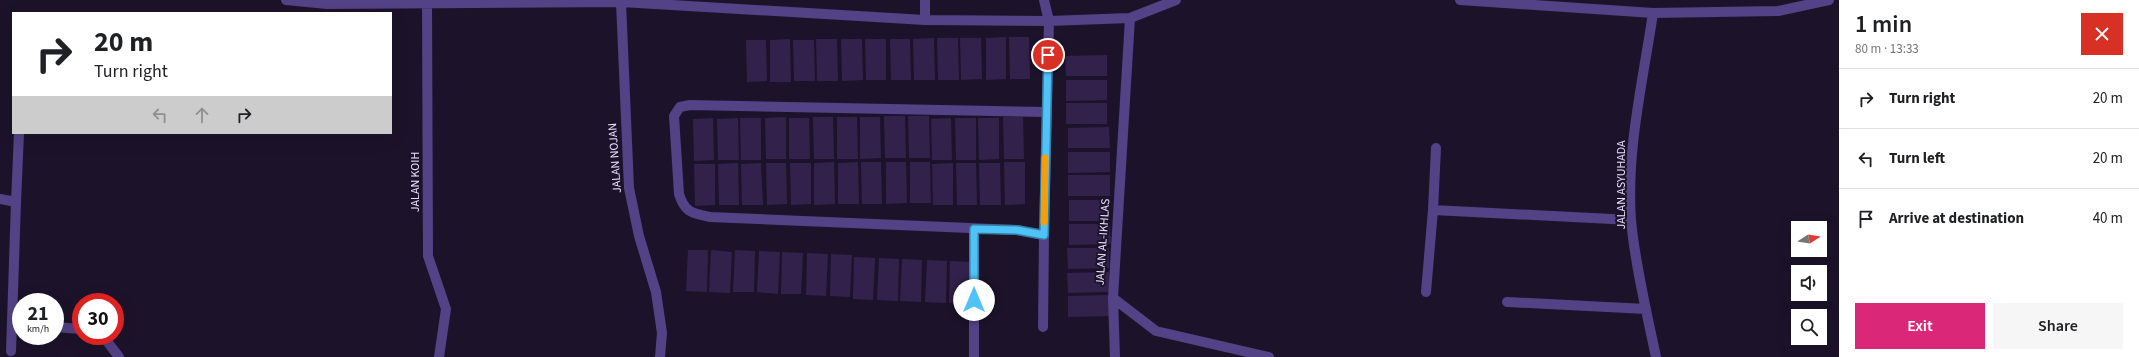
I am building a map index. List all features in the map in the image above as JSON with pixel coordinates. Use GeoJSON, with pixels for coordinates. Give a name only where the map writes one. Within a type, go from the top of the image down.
{"type":"FeatureCollection","features":[{"type":"Feature","properties":{"kind":"street"},"geometry":{"type":"LineString","coordinates":[[286,0],[327,4],[587,1],[925,20],[1049,21],[1130,18],[1176,0]]}},
{"type":"Feature","properties":{"kind":"street"},"geometry":{"type":"LineString","coordinates":[[925,0],[925,20]]}},
{"type":"Feature","properties":{"kind":"street"},"geometry":{"type":"LineString","coordinates":[[1043,327],[1046,112],[1049,21],[1044,0]]}},
{"type":"Feature","properties":{"kind":"street"},"geometry":{"type":"LineString","coordinates":[[1460,0],[1653,13],[1778,11],[1829,0]]}},
{"type":"Feature","properties":{"kind":"street","name":"JALAN NOJAN"},"geometry":{"type":"LineString","coordinates":[[621,2],[629,188],[639,236],[656,292],[662,333],[660,357]]}},
{"type":"Feature","properties":{"kind":"street","name":"JALAN KOIH"},"geometry":{"type":"LineString","coordinates":[[427,3],[428,256],[446,309],[440,357]]}},
{"type":"Feature","properties":{"kind":"street","name":"JALAN ASYUHADA"},"geometry":{"type":"LineString","coordinates":[[1653,13],[1632,153],[1631,220],[1646,309],[1656,357]]}},
{"type":"Feature","properties":{"kind":"street","name":"JALAN AL-IKHLAS"},"geometry":{"type":"LineString","coordinates":[[1130,18],[1113,298],[1156,331],[1269,357]]}},
{"type":"Feature","properties":{"kind":"street"},"geometry":{"type":"LineString","coordinates":[[1044,235],[1017,230],[710,217],[692,213],[683,206],[679,194],[674,116],[680,107],[690,105],[1046,112]]}},
{"type":"Feature","properties":{"kind":"street"},"geometry":{"type":"LineString","coordinates":[[16,293],[16,202],[19,134]]}},
{"type":"Feature","properties":{"kind":"street"},"geometry":{"type":"LineString","coordinates":[[1426,292],[1433,210],[1436,148]]}},
{"type":"Feature","properties":{"kind":"street"},"geometry":{"type":"LineString","coordinates":[[0,199],[16,202]]}},
{"type":"Feature","properties":{"kind":"street"},"geometry":{"type":"LineString","coordinates":[[1433,210],[1631,220]]}},
{"type":"Feature","properties":{"kind":"street"},"geometry":{"type":"LineString","coordinates":[[974,229],[974,357]]}},
{"type":"Feature","properties":{"kind":"street"},"geometry":{"type":"LineString","coordinates":[[1113,298],[1115,357]]}},
{"type":"Feature","properties":{"kind":"street"},"geometry":{"type":"LineString","coordinates":[[1507,302],[1646,309]]}},
{"type":"Feature","properties":{"kind":"street"},"geometry":{"type":"LineString","coordinates":[[11,351],[12,345]]}},
{"type":"Feature","properties":{"kind":"street"},"geometry":{"type":"LineString","coordinates":[[110,345],[119,357]]}},
{"type":"Feature","properties":{"kind":"building"},"geometry":{"type":"Polygon","coordinates":[[[1006,37],[1006,79],[986,80],[986,38],[1006,37]]]}},
{"type":"Feature","properties":{"kind":"building"},"geometry":{"type":"Polygon","coordinates":[[[1009,37],[1029,37],[1030,79],[1010,79],[1009,37]]]}},
{"type":"Feature","properties":{"kind":"building"},"geometry":{"type":"Polygon","coordinates":[[[934,38],[935,80],[914,80],[913,39],[934,38]]]}},
{"type":"Feature","properties":{"kind":"building"},"geometry":{"type":"Polygon","coordinates":[[[937,38],[958,38],[959,80],[938,80],[937,38]]]}},
{"type":"Feature","properties":{"kind":"building"},"geometry":{"type":"Polygon","coordinates":[[[960,38],[981,38],[982,79],[961,80],[960,38]]]}},
{"type":"Feature","properties":{"kind":"building"},"geometry":{"type":"Polygon","coordinates":[[[790,39],[791,82],[770,82],[770,40],[790,39]]]}},
{"type":"Feature","properties":{"kind":"building"},"geometry":{"type":"Polygon","coordinates":[[[816,39],[837,39],[838,81],[817,81],[816,39]]]}},
{"type":"Feature","properties":{"kind":"building"},"geometry":{"type":"Polygon","coordinates":[[[841,39],[862,39],[863,80],[842,81],[841,39]]]}},
{"type":"Feature","properties":{"kind":"building"},"geometry":{"type":"Polygon","coordinates":[[[865,39],[886,39],[886,80],[866,80],[865,39]]]}},
{"type":"Feature","properties":{"kind":"building"},"geometry":{"type":"Polygon","coordinates":[[[890,39],[910,39],[911,80],[891,80],[890,39]]]}},
{"type":"Feature","properties":{"kind":"building"},"geometry":{"type":"Polygon","coordinates":[[[746,40],[766,40],[767,81],[747,82],[746,40]]]}},
{"type":"Feature","properties":{"kind":"building"},"geometry":{"type":"Polygon","coordinates":[[[793,40],[814,40],[815,81],[794,81],[793,40]]]}},
{"type":"Feature","properties":{"kind":"building"},"geometry":{"type":"Polygon","coordinates":[[[1107,55],[1107,76],[1066,76],[1065,56],[1107,55]]]}},
{"type":"Feature","properties":{"kind":"building"},"geometry":{"type":"Polygon","coordinates":[[[1066,80],[1107,80],[1107,100],[1066,101],[1066,80]]]}},
{"type":"Feature","properties":{"kind":"building"},"geometry":{"type":"Polygon","coordinates":[[[1066,103],[1107,103],[1107,124],[1066,124],[1066,103]]]}},
{"type":"Feature","properties":{"kind":"building"},"geometry":{"type":"Polygon","coordinates":[[[884,116],[905,116],[906,158],[885,158],[884,116]]]}},
{"type":"Feature","properties":{"kind":"building"},"geometry":{"type":"Polygon","coordinates":[[[908,116],[929,116],[930,158],[909,158],[908,116]]]}},
{"type":"Feature","properties":{"kind":"building"},"geometry":{"type":"Polygon","coordinates":[[[786,117],[786,159],[766,159],[765,118],[786,117]]]}},
{"type":"Feature","properties":{"kind":"building"},"geometry":{"type":"Polygon","coordinates":[[[813,117],[833,117],[834,159],[814,159],[813,117]]]}},
{"type":"Feature","properties":{"kind":"building"},"geometry":{"type":"Polygon","coordinates":[[[837,117],[857,117],[858,159],[837,159],[837,117]]]}},
{"type":"Feature","properties":{"kind":"building"},"geometry":{"type":"Polygon","coordinates":[[[860,117],[880,117],[881,158],[860,159],[860,117]]]}},
{"type":"Feature","properties":{"kind":"building"},"geometry":{"type":"Polygon","coordinates":[[[1003,117],[1023,117],[1024,159],[1004,159],[1003,117]]]}},
{"type":"Feature","properties":{"kind":"building"},"geometry":{"type":"Polygon","coordinates":[[[713,118],[714,160],[694,161],[693,119],[713,118]]]}},
{"type":"Feature","properties":{"kind":"building"},"geometry":{"type":"Polygon","coordinates":[[[738,118],[739,160],[718,160],[717,119],[738,118]]]}},
{"type":"Feature","properties":{"kind":"building"},"geometry":{"type":"Polygon","coordinates":[[[740,118],[761,118],[761,160],[741,160],[740,118]]]}},
{"type":"Feature","properties":{"kind":"building"},"geometry":{"type":"Polygon","coordinates":[[[789,118],[809,118],[810,159],[789,159],[789,118]]]}},
{"type":"Feature","properties":{"kind":"building"},"geometry":{"type":"Polygon","coordinates":[[[951,118],[952,160],[932,160],[931,119],[951,118]]]}},
{"type":"Feature","properties":{"kind":"building"},"geometry":{"type":"Polygon","coordinates":[[[955,118],[976,118],[976,160],[956,160],[955,118]]]}},
{"type":"Feature","properties":{"kind":"building"},"geometry":{"type":"Polygon","coordinates":[[[978,118],[999,118],[999,159],[979,160],[978,118]]]}},
{"type":"Feature","properties":{"kind":"building"},"geometry":{"type":"Polygon","coordinates":[[[1109,127],[1110,148],[1068,148],[1068,128],[1109,127]]]}},
{"type":"Feature","properties":{"kind":"building"},"geometry":{"type":"Polygon","coordinates":[[[1068,152],[1110,152],[1110,172],[1068,173],[1068,152]]]}},
{"type":"Feature","properties":{"kind":"building"},"geometry":{"type":"Polygon","coordinates":[[[834,162],[835,204],[814,205],[814,163],[834,162]]]}},
{"type":"Feature","properties":{"kind":"building"},"geometry":{"type":"Polygon","coordinates":[[[858,162],[859,204],[838,204],[838,163],[858,162]]]}},
{"type":"Feature","properties":{"kind":"building"},"geometry":{"type":"Polygon","coordinates":[[[861,162],[881,162],[882,204],[862,204],[861,162]]]}},
{"type":"Feature","properties":{"kind":"building"},"geometry":{"type":"Polygon","coordinates":[[[886,162],[906,162],[907,203],[886,204],[886,162]]]}},
{"type":"Feature","properties":{"kind":"building"},"geometry":{"type":"Polygon","coordinates":[[[910,162],[930,162],[931,203],[910,203],[910,162]]]}},
{"type":"Feature","properties":{"kind":"building"},"geometry":{"type":"Polygon","coordinates":[[[1004,162],[1025,162],[1025,204],[1005,205],[1004,162]]]}},
{"type":"Feature","properties":{"kind":"building"},"geometry":{"type":"Polygon","coordinates":[[[738,163],[739,205],[719,205],[718,164],[738,163]]]}},
{"type":"Feature","properties":{"kind":"building"},"geometry":{"type":"Polygon","coordinates":[[[761,163],[763,205],[742,205],[741,164],[761,163]]]}},
{"type":"Feature","properties":{"kind":"building"},"geometry":{"type":"Polygon","coordinates":[[[766,163],[786,163],[787,204],[767,205],[766,163]]]}},
{"type":"Feature","properties":{"kind":"building"},"geometry":{"type":"Polygon","coordinates":[[[790,163],[811,163],[811,204],[791,205],[790,163]]]}},
{"type":"Feature","properties":{"kind":"building"},"geometry":{"type":"Polygon","coordinates":[[[953,163],[953,205],[933,205],[932,164],[953,163]]]}},
{"type":"Feature","properties":{"kind":"building"},"geometry":{"type":"Polygon","coordinates":[[[956,163],[976,163],[977,205],[957,205],[956,163]]]}},
{"type":"Feature","properties":{"kind":"building"},"geometry":{"type":"Polygon","coordinates":[[[979,163],[1000,163],[1001,205],[980,205],[979,163]]]}},
{"type":"Feature","properties":{"kind":"building"},"geometry":{"type":"Polygon","coordinates":[[[694,164],[715,164],[715,205],[695,206],[694,164]]]}},
{"type":"Feature","properties":{"kind":"building"},"geometry":{"type":"Polygon","coordinates":[[[1068,175],[1110,175],[1110,196],[1068,196],[1068,175]]]}},
{"type":"Feature","properties":{"kind":"building"},"geometry":{"type":"Polygon","coordinates":[[[1069,200],[1110,200],[1110,221],[1069,221],[1069,200]]]}},
{"type":"Feature","properties":{"kind":"building"},"geometry":{"type":"Polygon","coordinates":[[[1069,224],[1110,224],[1111,244],[1069,245],[1069,224]]]}},
{"type":"Feature","properties":{"kind":"building"},"geometry":{"type":"Polygon","coordinates":[[[1067,248],[1109,248],[1109,268],[1068,269],[1067,248]]]}},
{"type":"Feature","properties":{"kind":"building"},"geometry":{"type":"Polygon","coordinates":[[[688,250],[708,250],[707,292],[686,291],[688,250]]]}},
{"type":"Feature","properties":{"kind":"building"},"geometry":{"type":"Polygon","coordinates":[[[711,250],[732,252],[730,293],[709,292],[711,250]]]}},
{"type":"Feature","properties":{"kind":"building"},"geometry":{"type":"Polygon","coordinates":[[[735,250],[755,251],[754,292],[733,292],[735,250]]]}},
{"type":"Feature","properties":{"kind":"building"},"geometry":{"type":"Polygon","coordinates":[[[759,251],[780,252],[778,294],[757,292],[759,251]]]}},
{"type":"Feature","properties":{"kind":"building"},"geometry":{"type":"Polygon","coordinates":[[[782,252],[803,253],[801,294],[781,294],[782,252]]]}},
{"type":"Feature","properties":{"kind":"building"},"geometry":{"type":"Polygon","coordinates":[[[807,253],[828,254],[826,296],[806,295],[807,253]]]}},
{"type":"Feature","properties":{"kind":"building"},"geometry":{"type":"Polygon","coordinates":[[[831,254],[852,255],[850,297],[830,296],[831,254]]]}},
{"type":"Feature","properties":{"kind":"building"},"geometry":{"type":"Polygon","coordinates":[[[854,257],[875,258],[873,300],[853,299],[854,257]]]}},
{"type":"Feature","properties":{"kind":"building"},"geometry":{"type":"Polygon","coordinates":[[[879,258],[899,259],[898,301],[877,300],[879,258]]]}},
{"type":"Feature","properties":{"kind":"building"},"geometry":{"type":"Polygon","coordinates":[[[902,259],[922,260],[921,302],[900,301],[902,259]]]}},
{"type":"Feature","properties":{"kind":"building"},"geometry":{"type":"Polygon","coordinates":[[[927,260],[947,261],[946,303],[925,302],[927,260]]]}},
{"type":"Feature","properties":{"kind":"building"},"geometry":{"type":"Polygon","coordinates":[[[950,261],[971,262],[970,304],[949,303],[950,261]]]}},
{"type":"Feature","properties":{"kind":"building"},"geometry":{"type":"Polygon","coordinates":[[[1109,272],[1109,292],[1068,293],[1067,273],[1109,272]]]}},
{"type":"Feature","properties":{"kind":"building"},"geometry":{"type":"Polygon","coordinates":[[[1109,295],[1110,316],[1068,317],[1068,296],[1109,295]]]}},
{"type":"Feature","properties":{"kind":"slow traffic"},"geometry":{"type":"LineString","coordinates":[[1044,222],[1045,158]]}},
{"type":"Feature","properties":{"kind":"route"},"geometry":{"type":"LineString","coordinates":[[974,300],[974,229],[1017,230],[1044,235],[1048,55]]}}]}
